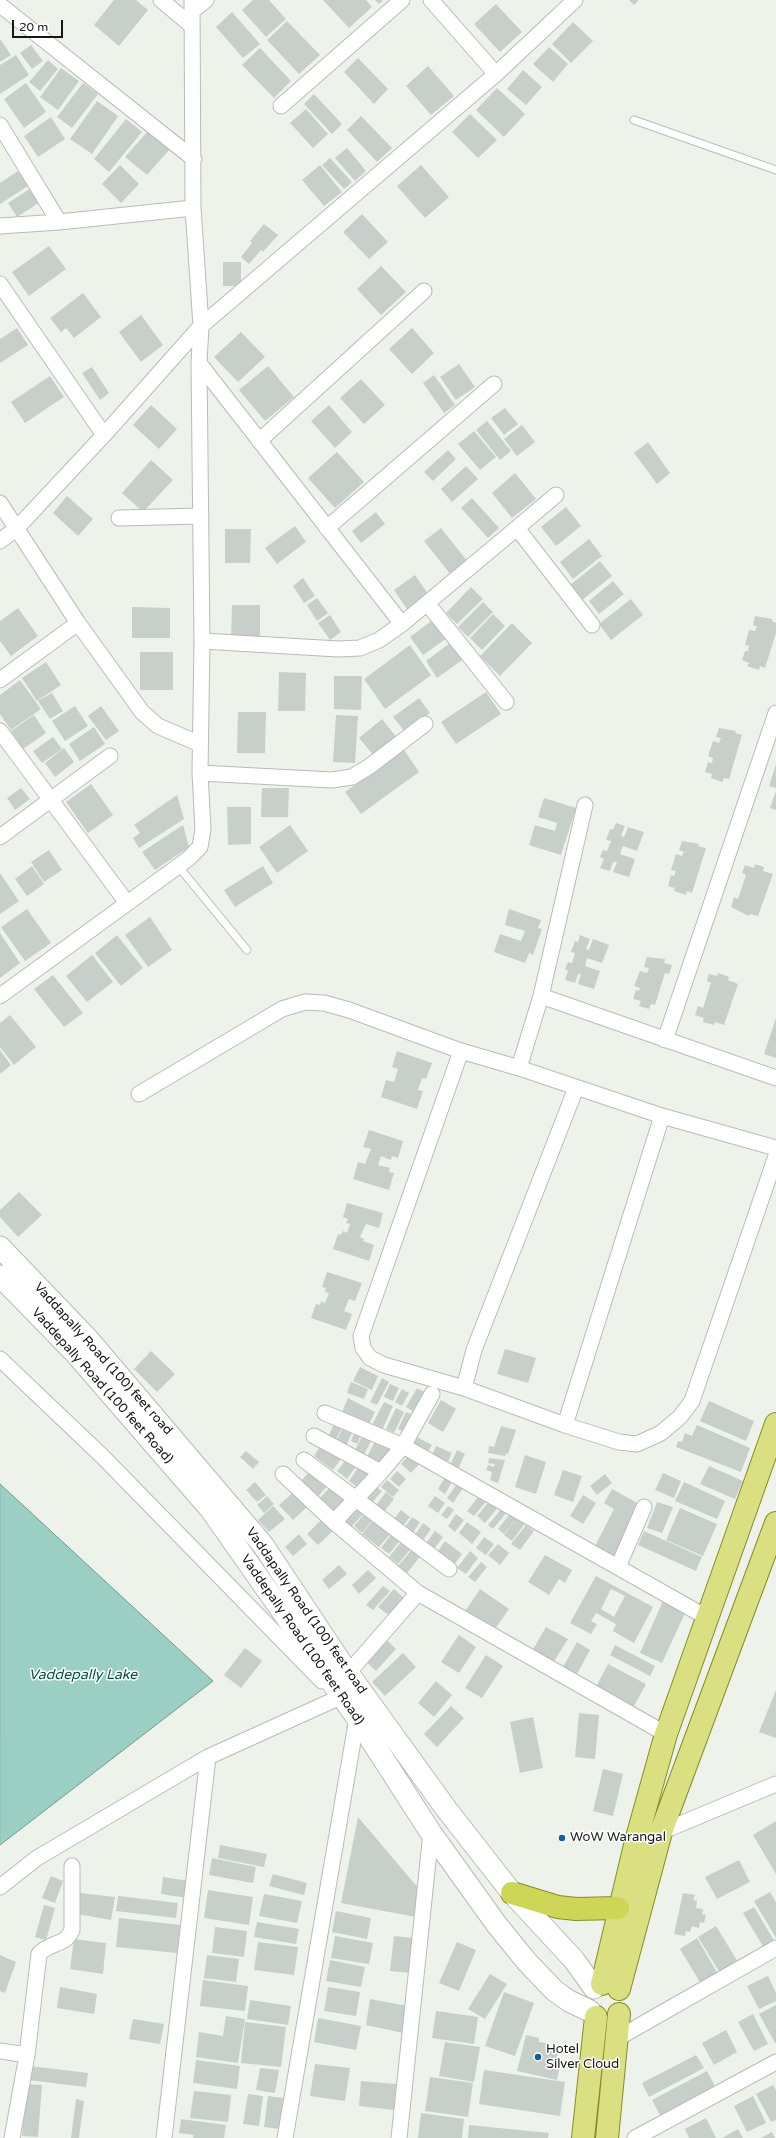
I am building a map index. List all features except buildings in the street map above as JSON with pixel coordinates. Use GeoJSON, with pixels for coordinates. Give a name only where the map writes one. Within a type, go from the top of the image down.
{"type":"FeatureCollection","features":[{"type":"Feature","properties":{"kind":"highway"},"geometry":{"type":"LineString","coordinates":[[512,1893],[558,1907],[576,1909],[618,1908]]}},
{"type":"Feature","properties":{"kind":"main road","name":"Vaddapally Road (100) feet road"},"geometry":{"type":"LineString","coordinates":[[0,1247],[88,1339],[264,1545],[341,1688],[447,1810],[512,1893],[574,1960],[605,1987]]}},
{"type":"Feature","properties":{"kind":"main road","name":"Vaddepally Road (100 feet Road)"},"geometry":{"type":"LineString","coordinates":[[0,1276],[75,1353],[211,1510],[341,1688],[357,1718],[431,1833],[497,1924],[527,1962],[555,1991],[569,2001],[593,2014]]}},
{"type":"Feature","properties":{"kind":"main road"},"geometry":{"type":"LineString","coordinates":[[605,1987],[618,1908],[666,1734],[776,1424]]}},
{"type":"Feature","properties":{"kind":"main road"},"geometry":{"type":"LineString","coordinates":[[583,2138],[593,2014],[588,2003],[589,1995],[605,1987],[776,1523]]}},
{"type":"Feature","properties":{"kind":"main road"},"geometry":{"type":"LineString","coordinates":[[593,2014],[604,2020],[612,2019],[619,2014],[624,2006],[624,1997],[605,1987]]}},
{"type":"Feature","properties":{"kind":"main road"},"geometry":{"type":"LineString","coordinates":[[607,2138],[618,2038],[619,2014]]}},
{"type":"Feature","properties":{"kind":"street"},"geometry":{"type":"LineString","coordinates":[[161,0],[192,12]]}},
{"type":"Feature","properties":{"kind":"street"},"geometry":{"type":"LineString","coordinates":[[192,12],[206,0]]}},
{"type":"Feature","properties":{"kind":"street"},"geometry":{"type":"LineString","coordinates":[[281,106],[402,0]]}},
{"type":"Feature","properties":{"kind":"street"},"geometry":{"type":"LineString","coordinates":[[430,0],[496,74]]}},
{"type":"Feature","properties":{"kind":"street"},"geometry":{"type":"LineString","coordinates":[[0,541],[17,528],[104,435],[201,326],[496,74],[575,0]]}},
{"type":"Feature","properties":{"kind":"street"},"geometry":{"type":"LineString","coordinates":[[0,5],[194,159]]}},
{"type":"Feature","properties":{"kind":"street"},"geometry":{"type":"LineString","coordinates":[[0,996],[178,866],[200,847],[203,829],[200,773],[202,641],[199,363],[201,326],[193,208],[194,159],[192,12]]}},
{"type":"Feature","properties":{"kind":"street"},"geometry":{"type":"LineString","coordinates":[[0,124],[59,222]]}},
{"type":"Feature","properties":{"kind":"street"},"geometry":{"type":"LineString","coordinates":[[0,226],[59,222],[193,208]]}},
{"type":"Feature","properties":{"kind":"street"},"geometry":{"type":"LineString","coordinates":[[0,284],[104,435]]}},
{"type":"Feature","properties":{"kind":"street"},"geometry":{"type":"LineString","coordinates":[[259,441],[424,291]]}},
{"type":"Feature","properties":{"kind":"street"},"geometry":{"type":"LineString","coordinates":[[199,363],[402,624]]}},
{"type":"Feature","properties":{"kind":"street"},"geometry":{"type":"LineString","coordinates":[[327,528],[494,384]]}},
{"type":"Feature","properties":{"kind":"street"},"geometry":{"type":"LineString","coordinates":[[202,641],[338,649],[360,648],[379,640],[402,624],[556,495]]}},
{"type":"Feature","properties":{"kind":"street"},"geometry":{"type":"LineString","coordinates":[[0,502],[78,623],[142,712],[158,726],[200,744]]}},
{"type":"Feature","properties":{"kind":"street"},"geometry":{"type":"LineString","coordinates":[[119,518],[201,516]]}},
{"type":"Feature","properties":{"kind":"street"},"geometry":{"type":"LineString","coordinates":[[517,528],[592,624]]}},
{"type":"Feature","properties":{"kind":"street"},"geometry":{"type":"LineString","coordinates":[[427,603],[506,702]]}},
{"type":"Feature","properties":{"kind":"street"},"geometry":{"type":"LineString","coordinates":[[0,680],[78,623]]}},
{"type":"Feature","properties":{"kind":"street"},"geometry":{"type":"LineString","coordinates":[[665,1040],[776,713]]}},
{"type":"Feature","properties":{"kind":"street"},"geometry":{"type":"LineString","coordinates":[[200,773],[332,780],[352,777],[370,766],[425,724]]}},
{"type":"Feature","properties":{"kind":"street"},"geometry":{"type":"LineString","coordinates":[[0,731],[127,903]]}},
{"type":"Feature","properties":{"kind":"street"},"geometry":{"type":"LineString","coordinates":[[0,837],[110,756]]}},
{"type":"Feature","properties":{"kind":"street"},"geometry":{"type":"LineString","coordinates":[[519,1068],[541,996],[585,805]]}},
{"type":"Feature","properties":{"kind":"street"},"geometry":{"type":"LineString","coordinates":[[541,996],[776,1078]]}},
{"type":"Feature","properties":{"kind":"street"},"geometry":{"type":"LineString","coordinates":[[139,1094],[282,1009],[305,1002],[324,1003],[349,1010],[461,1051],[519,1068],[662,1116],[776,1148]]}},
{"type":"Feature","properties":{"kind":"street"},"geometry":{"type":"LineString","coordinates":[[461,1051],[361,1336],[363,1348],[370,1358],[384,1364],[464,1388],[565,1425],[619,1442],[637,1444],[661,1433],[680,1417],[692,1401],[776,1156]]}},
{"type":"Feature","properties":{"kind":"street"},"geometry":{"type":"LineString","coordinates":[[464,1388],[474,1350],[576,1088]]}},
{"type":"Feature","properties":{"kind":"street"},"geometry":{"type":"LineString","coordinates":[[565,1425],[662,1116]]}},
{"type":"Feature","properties":{"kind":"street"},"geometry":{"type":"LineString","coordinates":[[0,1359],[108,1463],[324,1682],[341,1688]]}},
{"type":"Feature","properties":{"kind":"street"},"geometry":{"type":"LineString","coordinates":[[334,1522],[382,1472],[403,1446],[432,1394]]}},
{"type":"Feature","properties":{"kind":"street"},"geometry":{"type":"LineString","coordinates":[[325,1414],[403,1446],[708,1618]]}},
{"type":"Feature","properties":{"kind":"street"},"geometry":{"type":"LineString","coordinates":[[314,1436],[382,1472]]}},
{"type":"Feature","properties":{"kind":"street"},"geometry":{"type":"LineString","coordinates":[[304,1460],[449,1569]]}},
{"type":"Feature","properties":{"kind":"street"},"geometry":{"type":"LineString","coordinates":[[283,1474],[334,1522],[418,1593],[666,1734]]}},
{"type":"Feature","properties":{"kind":"street"},"geometry":{"type":"LineString","coordinates":[[618,1566],[644,1508]]}},
{"type":"Feature","properties":{"kind":"street"},"geometry":{"type":"LineString","coordinates":[[0,1887],[37,1858],[208,1757],[341,1688],[418,1593]]}},
{"type":"Feature","properties":{"kind":"street"},"geometry":{"type":"LineString","coordinates":[[285,2138],[357,1718]]}},
{"type":"Feature","properties":{"kind":"street"},"geometry":{"type":"LineString","coordinates":[[164,2138],[208,1757]]}},
{"type":"Feature","properties":{"kind":"street"},"geometry":{"type":"LineString","coordinates":[[661,1832],[776,1784]]}},
{"type":"Feature","properties":{"kind":"street"},"geometry":{"type":"LineString","coordinates":[[399,2138],[431,1833]]}},
{"type":"Feature","properties":{"kind":"street"},"geometry":{"type":"LineString","coordinates":[[12,2138],[27,2054],[39,1954],[44,1949],[64,1942],[70,1936],[72,1930],[72,1866]]}},
{"type":"Feature","properties":{"kind":"street"},"geometry":{"type":"LineString","coordinates":[[618,2038],[776,1948]]}},
{"type":"Feature","properties":{"kind":"street"},"geometry":{"type":"LineString","coordinates":[[0,2051],[27,2054]]}},
{"type":"Feature","properties":{"kind":"street"},"geometry":{"type":"LineString","coordinates":[[635,2138],[776,2062]]}},
{"type":"Feature","properties":{"kind":"lane"},"geometry":{"type":"LineString","coordinates":[[634,120],[776,170]]}},
{"type":"Feature","properties":{"kind":"lane"},"geometry":{"type":"LineString","coordinates":[[178,866],[247,950]]}},
{"type":"Feature","properties":{"kind":"water","name":"Vaddepally Lake"},"geometry":{"type":"Polygon","coordinates":[[[0,1484],[213,1681],[0,1845],[0,1484]]]}},
{"type":"Feature","properties":{"kind":"place","name":"WoW Warangal"},"geometry":{"type":"Point","coordinates":[562,1838]}},
{"type":"Feature","properties":{"kind":"place","name":"Hotel Silver Cloud"},"geometry":{"type":"Point","coordinates":[538,2057]}}]}
